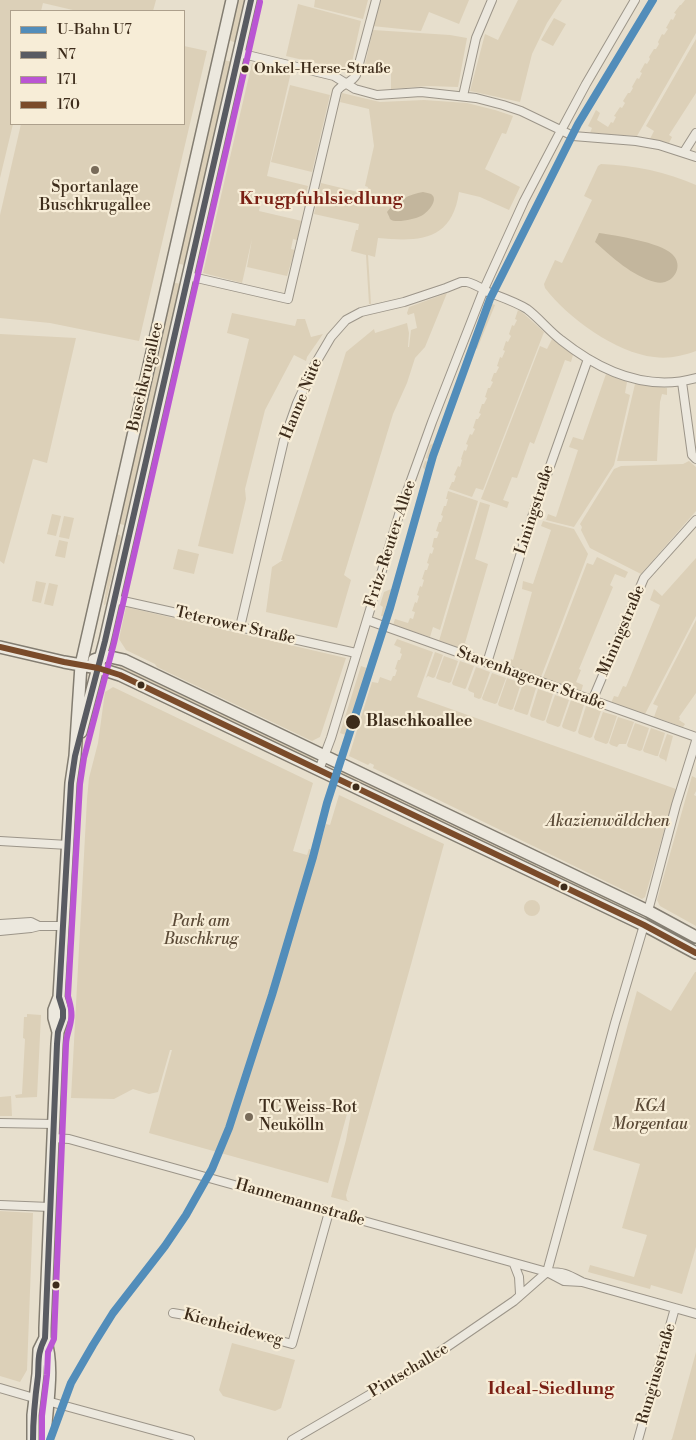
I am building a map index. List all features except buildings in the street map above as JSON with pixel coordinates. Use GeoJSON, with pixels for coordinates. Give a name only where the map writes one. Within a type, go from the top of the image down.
{"type":"FeatureCollection","features":[{"type":"Feature","properties":{"kind":"main road","name":"Buschkrugallee"},"geometry":{"type":"LineString","coordinates":[[44,1440],[49,1384],[49,1351],[45,1338],[58,1032],[54,1010],[59,996],[71,783],[75,756],[81,665],[232,0]]}},
{"type":"Feature","properties":{"kind":"main road","name":"Buschkrugallee"},"geometry":{"type":"LineString","coordinates":[[75,756],[130,533],[251,0]]}},
{"type":"Feature","properties":{"kind":"main road"},"geometry":{"type":"LineString","coordinates":[[221,49],[239,53]]}},
{"type":"Feature","properties":{"kind":"main road"},"geometry":{"type":"LineString","coordinates":[[170,271],[188,276]]}},
{"type":"Feature","properties":{"kind":"main road"},"geometry":{"type":"LineString","coordinates":[[111,528],[130,533]]}},
{"type":"Feature","properties":{"kind":"main road"},"geometry":{"type":"LineString","coordinates":[[0,647],[81,665],[99,663],[112,657],[124,660],[648,911],[696,937]]}},
{"type":"Feature","properties":{"kind":"main road"},"geometry":{"type":"LineString","coordinates":[[99,663],[113,672],[644,925],[696,953]]}},
{"type":"Feature","properties":{"kind":"main road","name":"Buschkrugallee"},"geometry":{"type":"LineString","coordinates":[[33,1440],[34,1398],[39,1350],[45,1338]]}},
{"type":"Feature","properties":{"kind":"main road"},"geometry":{"type":"LineString","coordinates":[[34,1398],[47,1402]]}},
{"type":"Feature","properties":{"kind":"street"},"geometry":{"type":"LineString","coordinates":[[188,276],[288,299],[337,91],[341,85],[350,82],[356,75],[376,0]]}},
{"type":"Feature","properties":{"kind":"street"},"geometry":{"type":"LineString","coordinates":[[463,96],[476,38],[492,0]]}},
{"type":"Feature","properties":{"kind":"street","name":"Fritz-Reuter-Allee"},"geometry":{"type":"LineString","coordinates":[[319,770],[427,433],[484,289],[524,201],[586,84],[635,0]]}},
{"type":"Feature","properties":{"kind":"street"},"geometry":{"type":"LineString","coordinates":[[239,53],[334,76],[360,91],[377,95],[421,92],[463,96],[503,104],[573,136],[646,142],[696,157]]}},
{"type":"Feature","properties":{"kind":"street"},"geometry":{"type":"LineString","coordinates":[[684,152],[696,133]]}},
{"type":"Feature","properties":{"kind":"street","name":"Hanne Nüte"},"geometry":{"type":"LineString","coordinates":[[240,627],[284,440],[297,403],[314,366],[331,337],[346,320],[361,312],[404,302],[461,282],[474,284],[527,310],[562,341],[608,370],[634,380],[656,383],[682,382],[696,378]]}},
{"type":"Feature","properties":{"kind":"street","name":"Liningstraße"},"geometry":{"type":"LineString","coordinates":[[487,663],[532,517],[588,359]]}},
{"type":"Feature","properties":{"kind":"street"},"geometry":{"type":"LineString","coordinates":[[682,382],[692,455],[696,458]]}},
{"type":"Feature","properties":{"kind":"street","name":"Miningstraße"},"geometry":{"type":"LineString","coordinates":[[592,701],[644,578],[696,520]]}},
{"type":"Feature","properties":{"kind":"street","name":"Teterower Straße"},"geometry":{"type":"LineString","coordinates":[[114,599],[356,654]]}},
{"type":"Feature","properties":{"kind":"street","name":"Stavenhagener Straße"},"geometry":{"type":"LineString","coordinates":[[367,620],[696,739]]}},
{"type":"Feature","properties":{"kind":"street"},"geometry":{"type":"LineString","coordinates":[[648,911],[676,805],[696,739]]}},
{"type":"Feature","properties":{"kind":"street"},"geometry":{"type":"LineString","coordinates":[[0,841],[68,845]]}},
{"type":"Feature","properties":{"kind":"street"},"geometry":{"type":"LineString","coordinates":[[0,924],[31,922],[39,926]]}},
{"type":"Feature","properties":{"kind":"street"},"geometry":{"type":"LineString","coordinates":[[546,1272],[644,925]]}},
{"type":"Feature","properties":{"kind":"street"},"geometry":{"type":"LineString","coordinates":[[0,931],[39,926],[63,926]]}},
{"type":"Feature","properties":{"kind":"street"},"geometry":{"type":"LineString","coordinates":[[0,1123],[54,1124]]}},
{"type":"Feature","properties":{"kind":"street","name":"Hannemannstraße"},"geometry":{"type":"LineString","coordinates":[[53,1138],[69,1139],[514,1264],[546,1272],[563,1272],[582,1282],[696,1314]]}},
{"type":"Feature","properties":{"kind":"street"},"geometry":{"type":"LineString","coordinates":[[0,1206],[50,1207]]}},
{"type":"Feature","properties":{"kind":"street","name":"Kienheideweg"},"geometry":{"type":"LineString","coordinates":[[173,1313],[292,1344],[330,1212]]}},
{"type":"Feature","properties":{"kind":"street"},"geometry":{"type":"LineString","coordinates":[[514,1264],[519,1277],[520,1294]]}},
{"type":"Feature","properties":{"kind":"street","name":"Pintschallee"},"geometry":{"type":"LineString","coordinates":[[292,1440],[422,1364],[514,1301],[546,1272]]}},
{"type":"Feature","properties":{"kind":"street","name":"Rungiusstraße"},"geometry":{"type":"LineString","coordinates":[[638,1440],[675,1308]]}},
{"type":"Feature","properties":{"kind":"street"},"geometry":{"type":"LineString","coordinates":[[0,1388],[34,1398]]}},
{"type":"Feature","properties":{"kind":"street"},"geometry":{"type":"LineString","coordinates":[[47,1402],[190,1440]]}},
{"type":"Feature","properties":{"kind":"green space"},"geometry":{"type":"Polygon","coordinates":[[[0,0],[156,0],[153,10],[73,10],[43,3],[41,10],[10,10],[10,125],[13,125],[0,178],[0,0]]]}},
{"type":"Feature","properties":{"kind":"green space"},"geometry":{"type":"Polygon","coordinates":[[[237,0],[247,0],[237,43],[228,40],[237,0]]]}},
{"type":"Feature","properties":{"kind":"green space"},"geometry":{"type":"Polygon","coordinates":[[[315,0],[368,0],[363,19],[314,7],[315,0]]]}},
{"type":"Feature","properties":{"kind":"green space"},"geometry":{"type":"Polygon","coordinates":[[[380,0],[469,0],[459,24],[429,12],[421,31],[372,26],[380,0]]]}},
{"type":"Feature","properties":{"kind":"green space"},"geometry":{"type":"Polygon","coordinates":[[[518,0],[562,0],[547,23],[532,54],[520,102],[470,91],[485,34],[498,40],[518,0]]]}},
{"type":"Feature","properties":{"kind":"green space"},"geometry":{"type":"Polygon","coordinates":[[[685,0],[696,0],[696,33],[637,136],[590,133],[592,128],[588,126],[596,110],[600,113],[597,120],[608,127],[611,122],[613,123],[616,117],[614,116],[620,107],[622,108],[625,103],[623,101],[628,93],[630,93],[637,78],[639,79],[642,73],[640,72],[645,63],[647,64],[650,59],[649,57],[659,44],[658,42],[662,34],[664,35],[668,29],[666,28],[671,19],[673,20],[676,14],[674,13],[685,0]]]}},
{"type":"Feature","properties":{"kind":"green space"},"geometry":{"type":"Polygon","coordinates":[[[298,4],[361,21],[350,71],[286,56],[298,4]]]}},
{"type":"Feature","properties":{"kind":"green space"},"geometry":{"type":"Polygon","coordinates":[[[554,18],[566,24],[553,46],[541,40],[554,18]]]}},
{"type":"Feature","properties":{"kind":"green space"},"geometry":{"type":"Polygon","coordinates":[[[373,30],[450,35],[467,38],[458,87],[427,86],[391,89],[391,74],[364,68],[373,30]]]}},
{"type":"Feature","properties":{"kind":"green space"},"geometry":{"type":"Polygon","coordinates":[[[696,39],[696,93],[669,135],[672,137],[669,143],[650,139],[654,131],[646,126],[696,39]]]}},
{"type":"Feature","properties":{"kind":"green space","name":"Sportanlage Buschkrugallee"},"geometry":{"type":"Polygon","coordinates":[[[185,46],[207,51],[139,341],[50,323],[0,318],[0,215],[21,125],[185,125],[185,46]]]}},
{"type":"Feature","properties":{"kind":"green space"},"geometry":{"type":"Polygon","coordinates":[[[223,60],[233,62],[185,265],[175,263],[223,60]]]}},
{"type":"Feature","properties":{"kind":"green space"},"geometry":{"type":"Polygon","coordinates":[[[252,63],[291,72],[267,176],[308,186],[303,204],[263,195],[259,211],[302,221],[297,240],[293,239],[291,249],[295,250],[287,276],[247,267],[252,239],[242,283],[203,273],[252,63]]]}},
{"type":"Feature","properties":{"kind":"green space"},"geometry":{"type":"Polygon","coordinates":[[[290,85],[330,95],[312,172],[271,162],[290,85]]]}},
{"type":"Feature","properties":{"kind":"green space"},"geometry":{"type":"Polygon","coordinates":[[[342,93],[380,102],[424,100],[467,103],[513,116],[506,134],[502,133],[485,169],[520,187],[509,210],[480,197],[459,192],[455,208],[449,220],[441,229],[431,235],[407,239],[378,238],[375,257],[368,255],[371,304],[369,304],[366,255],[351,251],[359,224],[314,214],[321,183],[366,194],[368,187],[365,186],[374,146],[369,109],[340,102],[342,93]]]}},
{"type":"Feature","properties":{"kind":"green space"},"geometry":{"type":"Polygon","coordinates":[[[601,164],[650,170],[674,176],[696,185],[696,351],[675,357],[660,358],[624,349],[580,322],[566,311],[545,288],[544,284],[555,260],[562,263],[592,200],[584,196],[598,166],[601,164]]]}},
{"type":"Feature","properties":{"kind":"green space"},"geometry":{"type":"Polygon","coordinates":[[[171,282],[181,284],[124,525],[116,523],[171,282]]]}},
{"type":"Feature","properties":{"kind":"green space"},"geometry":{"type":"Polygon","coordinates":[[[447,293],[425,347],[415,358],[407,383],[393,414],[344,575],[351,580],[337,628],[266,612],[272,567],[283,560],[281,560],[346,352],[374,329],[375,333],[407,323],[409,347],[411,330],[417,328],[414,313],[408,315],[407,313],[409,307],[447,293]]]}},
{"type":"Feature","properties":{"kind":"green space"},"geometry":{"type":"Polygon","coordinates":[[[487,302],[495,305],[477,349],[474,347],[481,327],[478,322],[487,302]]]}},
{"type":"Feature","properties":{"kind":"green space"},"geometry":{"type":"Polygon","coordinates":[[[518,310],[544,332],[483,490],[476,488],[472,497],[449,489],[452,482],[454,482],[456,476],[454,475],[458,466],[460,467],[470,434],[472,435],[475,429],[473,428],[476,419],[481,414],[479,413],[482,404],[484,404],[487,398],[485,397],[488,388],[490,388],[494,373],[496,373],[499,367],[497,366],[500,357],[502,358],[505,351],[503,350],[506,341],[508,342],[511,336],[509,334],[512,325],[514,326],[517,320],[515,319],[518,310]]]}},
{"type":"Feature","properties":{"kind":"green space"},"geometry":{"type":"Polygon","coordinates":[[[232,313],[295,326],[297,319],[305,319],[311,337],[323,334],[306,361],[294,355],[265,410],[245,489],[246,499],[233,554],[198,546],[249,339],[227,333],[232,313]]]}},
{"type":"Feature","properties":{"kind":"green space"},"geometry":{"type":"Polygon","coordinates":[[[0,334],[76,338],[47,463],[33,459],[4,564],[0,561],[0,334]]]}},
{"type":"Feature","properties":{"kind":"green space"},"geometry":{"type":"Polygon","coordinates":[[[552,339],[573,355],[571,362],[565,360],[534,444],[530,442],[517,478],[512,477],[503,500],[509,502],[507,508],[481,499],[540,346],[547,349],[552,339]]]}},
{"type":"Feature","properties":{"kind":"green space"},"geometry":{"type":"Polygon","coordinates":[[[606,374],[627,382],[625,393],[630,395],[614,465],[574,527],[546,520],[548,514],[556,517],[578,450],[569,447],[573,437],[583,440],[606,374]]]}},
{"type":"Feature","properties":{"kind":"green space"},"geometry":{"type":"Polygon","coordinates":[[[635,384],[667,388],[667,395],[662,394],[660,402],[657,461],[617,461],[635,384]]]}},
{"type":"Feature","properties":{"kind":"green space"},"geometry":{"type":"Polygon","coordinates":[[[452,401],[456,403],[444,437],[439,436],[452,401]]]}},
{"type":"Feature","properties":{"kind":"green space"},"geometry":{"type":"Polygon","coordinates":[[[438,438],[443,440],[435,462],[426,458],[430,445],[436,442],[438,438]]]}},
{"type":"Feature","properties":{"kind":"green space"},"geometry":{"type":"Polygon","coordinates":[[[425,461],[434,464],[424,494],[420,493],[426,472],[423,467],[425,461]]]}},
{"type":"Feature","properties":{"kind":"green space"},"geometry":{"type":"Polygon","coordinates":[[[689,461],[696,467],[696,511],[641,574],[590,548],[580,524],[614,469],[621,466],[683,464],[689,461]]]}},
{"type":"Feature","properties":{"kind":"green space"},"geometry":{"type":"Polygon","coordinates":[[[448,491],[478,501],[440,630],[433,627],[430,637],[393,625],[395,619],[408,623],[410,618],[413,619],[415,612],[412,611],[415,602],[417,603],[420,586],[422,587],[424,580],[422,579],[429,564],[427,563],[430,553],[432,554],[434,548],[432,547],[434,538],[437,538],[439,532],[436,531],[443,516],[441,515],[444,506],[446,506],[448,491]]]}},
{"type":"Feature","properties":{"kind":"green space"},"geometry":{"type":"Polygon","coordinates":[[[480,502],[490,505],[475,559],[488,564],[465,643],[467,644],[466,650],[439,641],[480,502]]]}},
{"type":"Feature","properties":{"kind":"green space"},"geometry":{"type":"Polygon","coordinates":[[[52,514],[61,516],[56,536],[47,534],[52,514]]]}},
{"type":"Feature","properties":{"kind":"green space"},"geometry":{"type":"Polygon","coordinates":[[[64,516],[74,518],[69,539],[59,537],[64,516]]]}},
{"type":"Feature","properties":{"kind":"green space"},"geometry":{"type":"Polygon","coordinates":[[[543,521],[574,529],[588,554],[541,677],[509,666],[511,659],[513,660],[532,592],[522,589],[523,581],[533,584],[551,530],[541,526],[543,521]]]}},
{"type":"Feature","properties":{"kind":"green space"},"geometry":{"type":"Polygon","coordinates":[[[116,534],[120,535],[121,539],[104,605],[111,542],[116,534]]]}},
{"type":"Feature","properties":{"kind":"green space"},"geometry":{"type":"Polygon","coordinates":[[[59,540],[68,542],[65,558],[55,556],[59,540]]]}},
{"type":"Feature","properties":{"kind":"green space"},"geometry":{"type":"Polygon","coordinates":[[[178,549],[199,554],[194,574],[173,569],[178,549]]]}},
{"type":"Feature","properties":{"kind":"green space"},"geometry":{"type":"Polygon","coordinates":[[[597,557],[628,572],[625,578],[615,574],[610,585],[613,587],[579,669],[581,670],[576,682],[583,685],[581,692],[543,678],[587,563],[593,565],[597,557]]]}},
{"type":"Feature","properties":{"kind":"green space"},"geometry":{"type":"Polygon","coordinates":[[[696,558],[696,616],[645,714],[611,703],[614,696],[618,697],[623,686],[626,687],[660,605],[650,600],[654,589],[662,596],[696,558]]]}},
{"type":"Feature","properties":{"kind":"green space"},"geometry":{"type":"Polygon","coordinates":[[[36,581],[46,583],[41,603],[32,601],[36,581]]]}},
{"type":"Feature","properties":{"kind":"green space"},"geometry":{"type":"Polygon","coordinates":[[[49,583],[58,585],[53,606],[44,604],[49,583]]]}},
{"type":"Feature","properties":{"kind":"green space"},"geometry":{"type":"Polygon","coordinates":[[[391,589],[394,590],[386,617],[381,616],[383,607],[380,605],[384,592],[391,589]]]}},
{"type":"Feature","properties":{"kind":"green space"},"geometry":{"type":"Polygon","coordinates":[[[126,607],[346,658],[320,737],[312,741],[157,667],[155,664],[126,650],[119,639],[126,607]]]}},
{"type":"Feature","properties":{"kind":"green space"},"geometry":{"type":"Polygon","coordinates":[[[696,620],[696,693],[679,717],[679,720],[685,724],[683,727],[654,717],[658,706],[653,704],[696,620]]]}},
{"type":"Feature","properties":{"kind":"green space","name":"Akazienwäldchen"},"geometry":{"type":"Polygon","coordinates":[[[397,639],[433,652],[417,697],[676,789],[645,897],[642,899],[373,768],[374,765],[370,763],[368,765],[349,756],[372,682],[378,683],[380,677],[391,681],[393,676],[395,676],[397,670],[395,669],[402,654],[400,653],[401,648],[394,645],[397,639]]]}},
{"type":"Feature","properties":{"kind":"green space"},"geometry":{"type":"Polygon","coordinates":[[[435,652],[443,655],[435,677],[428,676],[426,678],[435,652]]]}},
{"type":"Feature","properties":{"kind":"green space"},"geometry":{"type":"Polygon","coordinates":[[[444,656],[458,661],[449,683],[436,678],[444,656]]]}},
{"type":"Feature","properties":{"kind":"green space"},"geometry":{"type":"Polygon","coordinates":[[[460,661],[474,666],[465,689],[452,683],[460,661]]]}},
{"type":"Feature","properties":{"kind":"green space"},"geometry":{"type":"Polygon","coordinates":[[[120,666],[314,757],[314,762],[120,670],[120,666]]]}},
{"type":"Feature","properties":{"kind":"green space"},"geometry":{"type":"Polygon","coordinates":[[[361,666],[372,670],[351,737],[340,733],[361,666]]]}},
{"type":"Feature","properties":{"kind":"green space"},"geometry":{"type":"Polygon","coordinates":[[[476,667],[490,672],[479,699],[474,697],[474,693],[468,689],[476,667]]]}},
{"type":"Feature","properties":{"kind":"green space"},"geometry":{"type":"Polygon","coordinates":[[[492,673],[506,678],[495,704],[482,698],[492,673]]]}},
{"type":"Feature","properties":{"kind":"green space"},"geometry":{"type":"Polygon","coordinates":[[[507,678],[521,683],[513,709],[511,710],[498,704],[507,678]]]}},
{"type":"Feature","properties":{"kind":"green space"},"geometry":{"type":"Polygon","coordinates":[[[523,684],[536,688],[527,715],[514,709],[523,684]]]}},
{"type":"Feature","properties":{"kind":"green space","name":"Park am Buschkrug"},"geometry":{"type":"Polygon","coordinates":[[[113,687],[313,783],[293,851],[307,855],[309,849],[318,851],[326,824],[330,825],[339,795],[444,844],[346,1195],[347,1200],[350,1202],[331,1197],[346,1140],[353,1103],[350,1103],[328,1183],[149,1133],[172,1050],[170,1050],[158,1092],[149,1094],[133,1089],[114,1099],[71,1098],[89,778],[98,743],[105,692],[113,687]]]}},
{"type":"Feature","properties":{"kind":"green space"},"geometry":{"type":"Polygon","coordinates":[[[538,689],[553,694],[545,720],[543,721],[530,715],[538,689]]]}},
{"type":"Feature","properties":{"kind":"green space"},"geometry":{"type":"Polygon","coordinates":[[[555,695],[569,700],[558,727],[546,721],[555,695]]]}},
{"type":"Feature","properties":{"kind":"green space"},"geometry":{"type":"Polygon","coordinates":[[[571,700],[584,705],[576,731],[574,732],[562,726],[571,700]]]}},
{"type":"Feature","properties":{"kind":"green space"},"geometry":{"type":"Polygon","coordinates":[[[586,706],[601,711],[590,738],[578,732],[586,706]]]}},
{"type":"Feature","properties":{"kind":"green space"},"geometry":{"type":"Polygon","coordinates":[[[603,712],[617,716],[606,744],[595,740],[594,737],[603,712]]]}},
{"type":"Feature","properties":{"kind":"green space"},"geometry":{"type":"Polygon","coordinates":[[[618,717],[634,722],[626,744],[619,744],[617,747],[609,743],[618,717]]]}},
{"type":"Feature","properties":{"kind":"green space"},"geometry":{"type":"Polygon","coordinates":[[[635,723],[649,728],[640,751],[627,745],[635,723]]]}},
{"type":"Feature","properties":{"kind":"green space"},"geometry":{"type":"Polygon","coordinates":[[[651,728],[665,733],[658,756],[643,750],[651,728]]]}},
{"type":"Feature","properties":{"kind":"green space"},"geometry":{"type":"Polygon","coordinates":[[[667,734],[673,736],[666,762],[659,756],[667,734]]]}},
{"type":"Feature","properties":{"kind":"green space"},"geometry":{"type":"Polygon","coordinates":[[[342,769],[537,863],[535,868],[340,775],[342,769]]]}},
{"type":"Feature","properties":{"kind":"green space"},"geometry":{"type":"Polygon","coordinates":[[[692,776],[696,778],[696,791],[694,795],[696,796],[696,926],[660,906],[657,900],[692,776]]]}},
{"type":"Feature","properties":{"kind":"green space"},"geometry":{"type":"Polygon","coordinates":[[[551,869],[631,907],[629,913],[548,875],[551,869]]]}},
{"type":"Feature","properties":{"kind":"green space"},"geometry":{"type":"Polygon","coordinates":[[[532,900],[540,908],[532,916],[524,908],[532,900]]]}},
{"type":"Feature","properties":{"kind":"green space","name":"KGA Morgentau"},"geometry":{"type":"Polygon","coordinates":[[[695,972],[696,1247],[682,1294],[651,1285],[650,1289],[588,1272],[590,1265],[634,1277],[647,1235],[622,1228],[640,1164],[593,1150],[637,991],[671,1011],[695,972]]]}},
{"type":"Feature","properties":{"kind":"green space"},"geometry":{"type":"Polygon","coordinates":[[[27,1014],[41,1015],[37,1097],[16,1098],[15,1095],[22,1094],[25,1039],[23,1038],[24,1017],[27,1017],[27,1014]]]}},
{"type":"Feature","properties":{"kind":"green space"},"geometry":{"type":"Polygon","coordinates":[[[11,1096],[12,1116],[0,1116],[0,1097],[11,1096]]]}},
{"type":"Feature","properties":{"kind":"green space"},"geometry":{"type":"Polygon","coordinates":[[[0,1211],[33,1213],[27,1370],[20,1382],[0,1376],[0,1211]]]}},
{"type":"Feature","properties":{"kind":"green space"},"geometry":{"type":"Polygon","coordinates":[[[232,1343],[295,1360],[281,1408],[275,1411],[223,1396],[219,1390],[232,1343]]]}},
{"type":"Feature","properties":{"kind":"green space"},"geometry":{"type":"Polygon","coordinates":[[[696,1352],[696,1440],[671,1440],[672,1439],[696,1352]]]}},
{"type":"Feature","properties":{"kind":"shaded area"},"geometry":{"type":"Polygon","coordinates":[[[423,192],[431,194],[434,200],[426,213],[405,220],[396,221],[390,219],[387,212],[398,201],[413,194],[423,192]]]}},
{"type":"Feature","properties":{"kind":"shaded area"},"geometry":{"type":"Polygon","coordinates":[[[599,233],[638,240],[666,250],[676,259],[678,265],[675,275],[666,282],[661,283],[638,275],[608,254],[595,242],[599,233]]]}},
{"type":"Feature","properties":{"kind":"metro line","name":"U7"},"geometry":{"type":"LineString","coordinates":[[50,1440],[71,1383],[93,1345],[113,1313],[165,1246],[186,1215],[212,1169],[229,1128],[272,995],[327,803],[390,608],[433,456],[490,299],[578,124],[653,0]]}},
{"type":"Feature","properties":{"kind":"transit line","name":"N7"},"geometry":{"type":"LineString","coordinates":[[33,1440],[39,1357],[45,1338],[57,1044],[58,1032],[63,1018],[59,997],[71,783],[75,756],[105,641],[251,0]]}},
{"type":"Feature","properties":{"kind":"transit line","name":"171"},"geometry":{"type":"LineString","coordinates":[[42,1440],[42,1416],[48,1352],[54,1339],[66,1042],[72,1017],[68,996],[80,784],[84,758],[114,643],[260,2]]}},
{"type":"Feature","properties":{"kind":"transit line","name":"170"},"geometry":{"type":"LineString","coordinates":[[0,647],[98,668],[120,675],[644,925],[696,953]]}},
{"type":"Feature","properties":{"kind":"place","name":"Onkel-Herse-Straße"},"geometry":{"type":"Point","coordinates":[245,69]}},
{"type":"Feature","properties":{"kind":"place","name":"Sportanlage Buschkrugallee"},"geometry":{"type":"Point","coordinates":[95,170]}},
{"type":"Feature","properties":{"kind":"place","name":"Blaschkoallee"},"geometry":{"type":"Point","coordinates":[353,722]}},
{"type":"Feature","properties":{"kind":"place","name":"TC Weiss-Rot Neukölln"},"geometry":{"type":"Point","coordinates":[249,1117]}},
{"type":"Feature","properties":{"kind":"district","name":"Krugpfuhlsiedlung"},"geometry":{"type":"Point","coordinates":[321,200]}},
{"type":"Feature","properties":{"kind":"district","name":"Ideal-Siedlung"},"geometry":{"type":"Point","coordinates":[551,1390]}}]}
